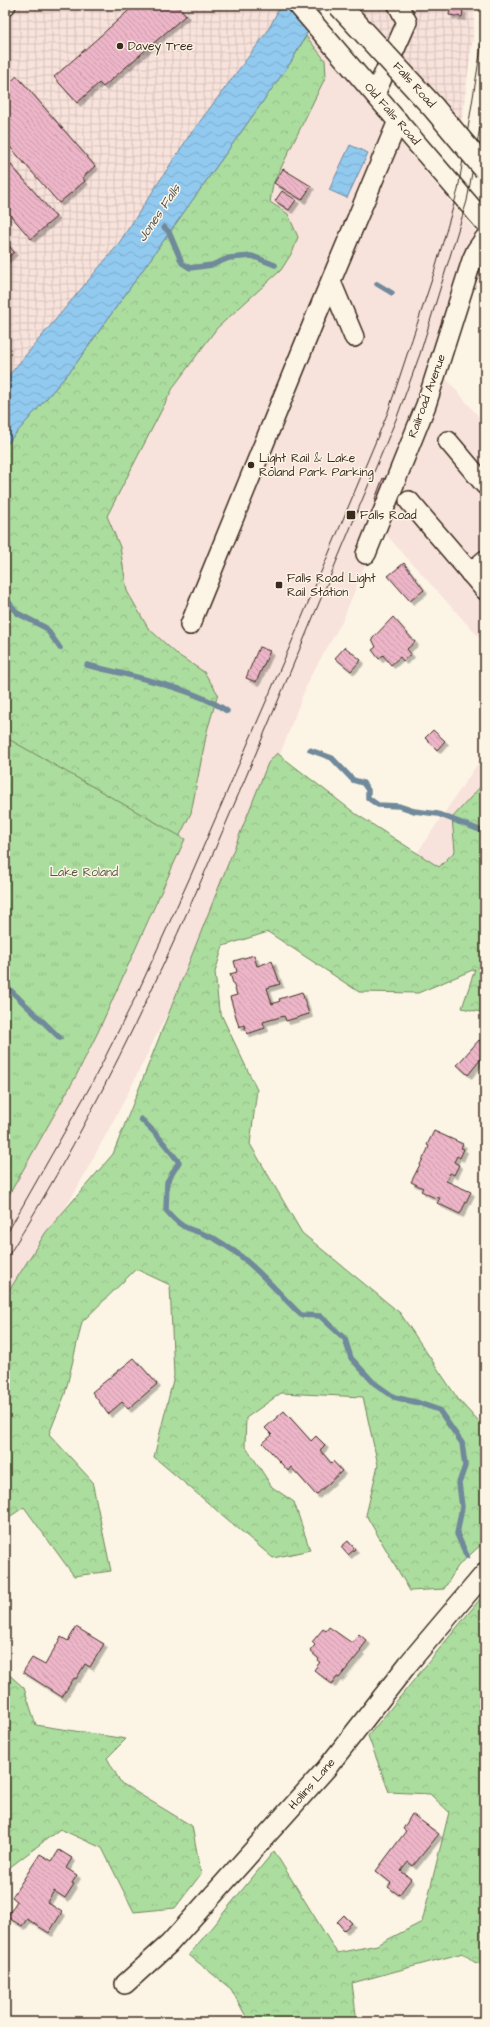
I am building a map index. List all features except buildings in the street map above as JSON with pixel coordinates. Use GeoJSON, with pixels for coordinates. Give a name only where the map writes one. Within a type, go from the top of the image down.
{"type":"FeatureCollection","features":[{"type":"Feature","properties":{"kind":"main road","name":"Falls Road"},"geometry":{"type":"LineString","coordinates":[[339,5],[434,107],[485,169]]}},
{"type":"Feature","properties":{"kind":"street","name":"Old Falls Road"},"geometry":{"type":"LineString","coordinates":[[298,5],[485,223]]}},
{"type":"Feature","properties":{"kind":"street"},"geometry":{"type":"LineString","coordinates":[[375,94],[407,22],[398,5]]}},
{"type":"Feature","properties":{"kind":"street"},"geometry":{"type":"LineString","coordinates":[[190,625],[398,121]]}},
{"type":"Feature","properties":{"kind":"street","name":"Railroad Avenue"},"geometry":{"type":"LineString","coordinates":[[366,554],[426,405],[472,260],[485,238]]}},
{"type":"Feature","properties":{"kind":"street"},"geometry":{"type":"LineString","coordinates":[[331,282],[354,337]]}},
{"type":"Feature","properties":{"kind":"street"},"geometry":{"type":"LineString","coordinates":[[448,441],[485,485]]}},
{"type":"Feature","properties":{"kind":"street"},"geometry":{"type":"LineString","coordinates":[[409,501],[485,590]]}},
{"type":"Feature","properties":{"kind":"street"},"geometry":{"type":"LineString","coordinates":[[470,573],[485,560]]}},
{"type":"Feature","properties":{"kind":"street","name":"Hollins Lane"},"geometry":{"type":"LineString","coordinates":[[125,1984],[169,1944],[326,1769],[408,1664],[485,1573]]}},
{"type":"Feature","properties":{"kind":"shaded area"},"geometry":{"type":"Polygon","coordinates":[[[14,5],[281,5],[267,32],[189,136],[117,246],[5,380],[5,15],[14,5]]]}},
{"type":"Feature","properties":{"kind":"shaded area"},"geometry":{"type":"Polygon","coordinates":[[[355,5],[475,5],[473,37],[461,125],[394,45],[355,5]]]}},
{"type":"Feature","properties":{"kind":"shaded area"},"geometry":{"type":"Polygon","coordinates":[[[308,32],[485,243],[485,262],[441,372],[485,424],[485,644],[380,528],[342,622],[309,679],[237,867],[169,1010],[123,1103],[75,1192],[5,1307],[5,1202],[76,1076],[156,906],[5,737],[5,446],[72,369],[291,62],[308,32]]]}},
{"type":"Feature","properties":{"kind":"shaded area"},"geometry":{"type":"Polygon","coordinates":[[[485,753],[485,789],[481,787],[452,818],[455,851],[439,867],[417,853],[485,753]]]}},
{"type":"Feature","properties":{"kind":"green space"},"geometry":{"type":"Polygon","coordinates":[[[306,36],[325,60],[326,76],[273,184],[270,202],[288,214],[298,237],[293,251],[281,270],[217,328],[174,386],[107,516],[120,547],[127,591],[148,628],[178,655],[204,672],[218,694],[207,731],[191,813],[5,1188],[5,446],[72,369],[291,62],[306,36]]]}},
{"type":"Feature","properties":{"kind":"green space","name":"Lake Roland"},"geometry":{"type":"Polygon","coordinates":[[[5,737],[185,839],[98,1032],[76,1076],[5,1202],[5,737]]]}},
{"type":"Feature","properties":{"kind":"green space"},"geometry":{"type":"Polygon","coordinates":[[[277,753],[356,814],[439,867],[455,851],[452,818],[481,786],[485,789],[485,1013],[462,1008],[475,969],[418,993],[359,992],[268,932],[223,946],[215,972],[219,1010],[257,1090],[250,1144],[302,1233],[400,1313],[458,1399],[485,1429],[485,1541],[458,1566],[444,1589],[410,1591],[366,1515],[378,1465],[363,1397],[281,1393],[246,1418],[245,1445],[272,1487],[294,1502],[310,1550],[273,1558],[154,1457],[174,1376],[170,1285],[136,1269],[82,1322],[65,1394],[49,1434],[92,1481],[111,1571],[74,1576],[24,1507],[5,1520],[5,1297],[46,1232],[113,1154],[268,763],[277,753]]]}},
{"type":"Feature","properties":{"kind":"green space"},"geometry":{"type":"Polygon","coordinates":[[[481,1598],[485,1598],[485,1965],[474,1962],[463,1953],[352,1983],[357,2022],[249,2022],[231,1989],[189,1955],[274,1851],[337,1953],[377,1945],[422,1922],[449,1812],[430,1794],[389,1792],[368,1736],[481,1598]]]}},
{"type":"Feature","properties":{"kind":"green space"},"geometry":{"type":"Polygon","coordinates":[[[5,1671],[24,1688],[36,1725],[126,1739],[107,1758],[121,1783],[192,1826],[201,1874],[175,1908],[134,1912],[102,1848],[60,1829],[5,1871],[5,1671]]]}},
{"type":"Feature","properties":{"kind":"water","name":"Jones Falls"},"geometry":{"type":"Polygon","coordinates":[[[281,5],[323,5],[291,62],[72,369],[5,446],[5,380],[117,246],[189,136],[267,32],[281,5]]]}},
{"type":"Feature","properties":{"kind":"water"},"geometry":{"type":"Polygon","coordinates":[[[350,145],[368,153],[347,198],[329,190],[350,145]]]}},
{"type":"Feature","properties":{"kind":"waterway"},"geometry":{"type":"LineString","coordinates":[[164,227],[169,232],[182,263],[190,268],[212,265],[229,258],[252,256],[275,265]]}},
{"type":"Feature","properties":{"kind":"waterway"},"geometry":{"type":"LineString","coordinates":[[377,284],[392,293]]}},
{"type":"Feature","properties":{"kind":"waterway"},"geometry":{"type":"LineString","coordinates":[[5,601],[8,601],[17,613],[46,628],[60,648]]}},
{"type":"Feature","properties":{"kind":"waterway"},"geometry":{"type":"LineString","coordinates":[[87,665],[160,683],[196,695],[227,711]]}},
{"type":"Feature","properties":{"kind":"waterway"},"geometry":{"type":"LineString","coordinates":[[310,750],[332,758],[353,780],[363,783],[368,790],[368,798],[378,805],[399,806],[414,811],[438,814],[485,832]]}},
{"type":"Feature","properties":{"kind":"waterway"},"geometry":{"type":"LineString","coordinates":[[5,985],[60,1038]]}},
{"type":"Feature","properties":{"kind":"waterway"},"geometry":{"type":"LineString","coordinates":[[141,1119],[157,1135],[179,1162],[167,1182],[166,1210],[178,1223],[216,1239],[234,1251],[260,1274],[301,1315],[320,1316],[345,1339],[351,1358],[374,1383],[394,1397],[439,1410],[462,1443],[465,1466],[459,1483],[462,1507],[457,1534],[467,1556]]}},
{"type":"Feature","properties":{"kind":"tram line"},"geometry":{"type":"LineString","coordinates":[[5,1237],[91,1085],[137,994],[191,875],[290,646],[388,412],[434,273],[458,190],[480,54],[485,10]]}},
{"type":"Feature","properties":{"kind":"tram line"},"geometry":{"type":"LineString","coordinates":[[5,1261],[73,1145],[105,1085],[164,964],[245,779],[397,417],[420,354],[467,201],[485,99]]}},
{"type":"Feature","properties":{"kind":"place","name":"Davey Tree"},"geometry":{"type":"Point","coordinates":[120,46]}},
{"type":"Feature","properties":{"kind":"place","name":"Light Rail & Lake Roland Park Parking"},"geometry":{"type":"Point","coordinates":[251,465]}},
{"type":"Feature","properties":{"kind":"place","name":"Falls Road"},"geometry":{"type":"Point","coordinates":[351,515]}},
{"type":"Feature","properties":{"kind":"place","name":"Falls Road Light Rail Station"},"geometry":{"type":"Point","coordinates":[279,585]}}]}
